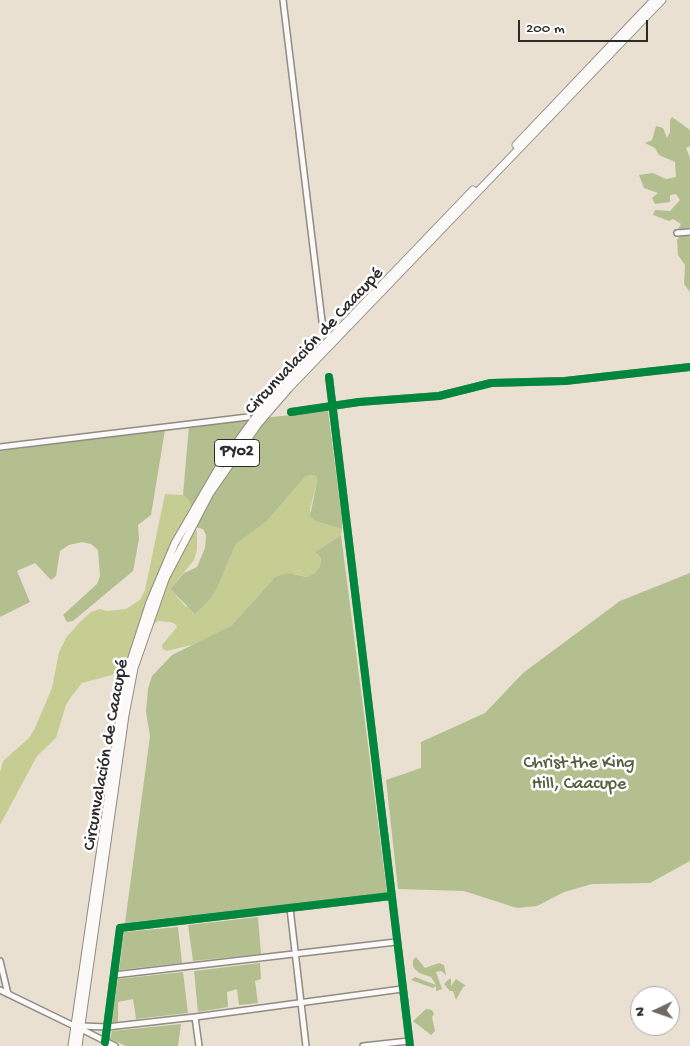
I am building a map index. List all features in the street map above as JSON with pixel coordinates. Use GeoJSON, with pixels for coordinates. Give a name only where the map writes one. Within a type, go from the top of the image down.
{"type":"FeatureCollection","features":[{"type":"Feature","properties":{"kind":"highway","name":"Circunvalación de Caacupé"},"geometry":{"type":"LineString","coordinates":[[78,1046],[126,676],[158,581],[189,516],[221,464],[270,401],[654,0]]}},
{"type":"Feature","properties":{"kind":"highway","name":"Circunvalación de Caacupé"},"geometry":{"type":"LineString","coordinates":[[72,1046],[79,1027],[125,715],[134,668],[165,579],[210,493],[258,424],[289,388],[662,0]]}},
{"type":"Feature","properties":{"kind":"street"},"geometry":{"type":"LineString","coordinates":[[284,0],[322,321]]}},
{"type":"Feature","properties":{"kind":"street"},"geometry":{"type":"LineString","coordinates":[[677,233],[690,232]]}},
{"type":"Feature","properties":{"kind":"street"},"geometry":{"type":"LineString","coordinates":[[290,412],[359,402],[439,396],[501,382],[565,381],[690,368]]}},
{"type":"Feature","properties":{"kind":"street"},"geometry":{"type":"LineString","coordinates":[[329,377],[409,1043],[363,1046]]}},
{"type":"Feature","properties":{"kind":"street"},"geometry":{"type":"LineString","coordinates":[[0,447],[248,417]]}},
{"type":"Feature","properties":{"kind":"street"},"geometry":{"type":"LineString","coordinates":[[105,1042],[120,928],[391,896]]}},
{"type":"Feature","properties":{"kind":"street"},"geometry":{"type":"LineString","coordinates":[[290,908],[306,1046]]}},
{"type":"Feature","properties":{"kind":"street"},"geometry":{"type":"LineString","coordinates":[[114,975],[396,942]]}},
{"type":"Feature","properties":{"kind":"street"},"geometry":{"type":"LineString","coordinates":[[0,960],[8,994]]}},
{"type":"Feature","properties":{"kind":"street"},"geometry":{"type":"LineString","coordinates":[[79,1027],[106,1027],[196,1017],[402,989]]}},
{"type":"Feature","properties":{"kind":"street"},"geometry":{"type":"LineString","coordinates":[[0,990],[115,1046]]}},
{"type":"Feature","properties":{"kind":"street"},"geometry":{"type":"LineString","coordinates":[[196,1017],[199,1046]]}},
{"type":"Feature","properties":{"kind":"green space"},"geometry":{"type":"Polygon","coordinates":[[[672,117],[690,130],[690,146],[686,148],[690,158],[690,229],[688,232],[678,229],[681,224],[673,219],[669,221],[653,215],[655,210],[670,211],[680,200],[676,194],[670,195],[670,202],[655,204],[652,198],[658,193],[644,188],[639,175],[653,173],[666,179],[676,177],[675,162],[659,155],[655,148],[645,143],[652,140],[656,126],[663,128],[667,138],[670,132],[670,120],[672,117]]]}},
{"type":"Feature","properties":{"kind":"green space"},"geometry":{"type":"Polygon","coordinates":[[[690,233],[690,292],[684,284],[685,265],[678,255],[677,240],[679,237],[690,233]]]}},
{"type":"Feature","properties":{"kind":"green space"},"geometry":{"type":"Polygon","coordinates":[[[328,411],[342,529],[315,521],[310,516],[317,482],[316,476],[305,477],[267,521],[236,544],[218,586],[210,599],[195,614],[170,589],[184,573],[197,567],[205,548],[206,535],[203,529],[195,527],[190,502],[183,495],[189,426],[328,411]]]}},
{"type":"Feature","properties":{"kind":"green space"},"geometry":{"type":"Polygon","coordinates":[[[165,430],[151,515],[138,525],[139,539],[133,571],[73,621],[67,622],[63,615],[97,584],[100,576],[98,550],[91,544],[82,542],[69,545],[60,551],[56,576],[51,580],[35,563],[17,571],[30,602],[0,617],[0,451],[165,430]]]}},
{"type":"Feature","properties":{"kind":"green space"},"geometry":{"type":"Polygon","coordinates":[[[316,476],[317,482],[310,510],[315,521],[342,529],[341,535],[315,552],[321,558],[320,566],[315,573],[307,577],[294,574],[275,577],[231,626],[196,644],[166,651],[163,649],[162,645],[177,627],[170,622],[158,621],[144,632],[133,658],[112,675],[82,683],[71,697],[66,705],[56,738],[37,756],[0,825],[0,772],[3,761],[29,738],[35,728],[52,688],[59,652],[66,638],[91,612],[100,609],[107,611],[126,609],[140,600],[145,590],[165,494],[183,495],[190,502],[197,533],[197,550],[194,560],[170,589],[186,607],[218,586],[236,544],[267,521],[305,477],[316,476]]]}},
{"type":"Feature","properties":{"kind":"green space"},"geometry":{"type":"Polygon","coordinates":[[[341,535],[387,893],[125,923],[150,736],[146,712],[148,689],[152,676],[172,655],[231,626],[275,577],[288,573],[307,577],[315,573],[320,566],[321,558],[315,552],[341,535]]]}},
{"type":"Feature","properties":{"kind":"green space","name":"Christ the King Hill, Caacupe"},"geometry":{"type":"Polygon","coordinates":[[[690,573],[690,861],[650,883],[592,884],[564,892],[537,906],[517,908],[464,891],[398,889],[386,780],[421,768],[421,742],[485,713],[523,673],[620,601],[690,573]]]}},
{"type":"Feature","properties":{"kind":"green space"},"geometry":{"type":"Polygon","coordinates":[[[258,917],[261,954],[193,961],[188,925],[258,917]]]}},
{"type":"Feature","properties":{"kind":"green space"},"geometry":{"type":"Polygon","coordinates":[[[178,927],[182,963],[119,970],[124,932],[178,927]]]}},
{"type":"Feature","properties":{"kind":"green space"},"geometry":{"type":"Polygon","coordinates":[[[416,957],[425,968],[439,963],[444,965],[446,975],[441,971],[436,972],[442,989],[436,991],[436,986],[433,988],[411,980],[415,977],[436,985],[431,977],[419,973],[413,967],[413,960],[416,957]]]}},
{"type":"Feature","properties":{"kind":"green space"},"geometry":{"type":"Polygon","coordinates":[[[260,963],[261,979],[255,981],[258,1003],[239,1005],[237,989],[227,992],[228,1007],[198,1012],[194,971],[260,963]]]}},
{"type":"Feature","properties":{"kind":"green space"},"geometry":{"type":"Polygon","coordinates":[[[183,972],[188,1013],[136,1019],[133,999],[118,1002],[118,1022],[111,1023],[118,979],[183,972]]]}},
{"type":"Feature","properties":{"kind":"green space"},"geometry":{"type":"Polygon","coordinates":[[[451,979],[451,986],[456,979],[466,986],[463,987],[456,1000],[453,991],[450,991],[444,984],[451,979]]]}},
{"type":"Feature","properties":{"kind":"green space"},"geometry":{"type":"Polygon","coordinates":[[[426,1009],[432,1010],[434,1014],[432,1017],[435,1031],[431,1035],[413,1021],[426,1009]]]}},
{"type":"Feature","properties":{"kind":"green space"},"geometry":{"type":"Polygon","coordinates":[[[181,1024],[178,1046],[126,1046],[110,1039],[112,1031],[181,1024]]]}},
{"type":"Feature","properties":{"kind":"cycle path"},"geometry":{"type":"LineString","coordinates":[[291,412],[359,402],[439,396],[491,383],[565,381],[690,367]]}},
{"type":"Feature","properties":{"kind":"cycle path"},"geometry":{"type":"LineString","coordinates":[[329,377],[410,1046]]}},
{"type":"Feature","properties":{"kind":"cycle path"},"geometry":{"type":"LineString","coordinates":[[105,1042],[120,928],[391,896]]}}]}
